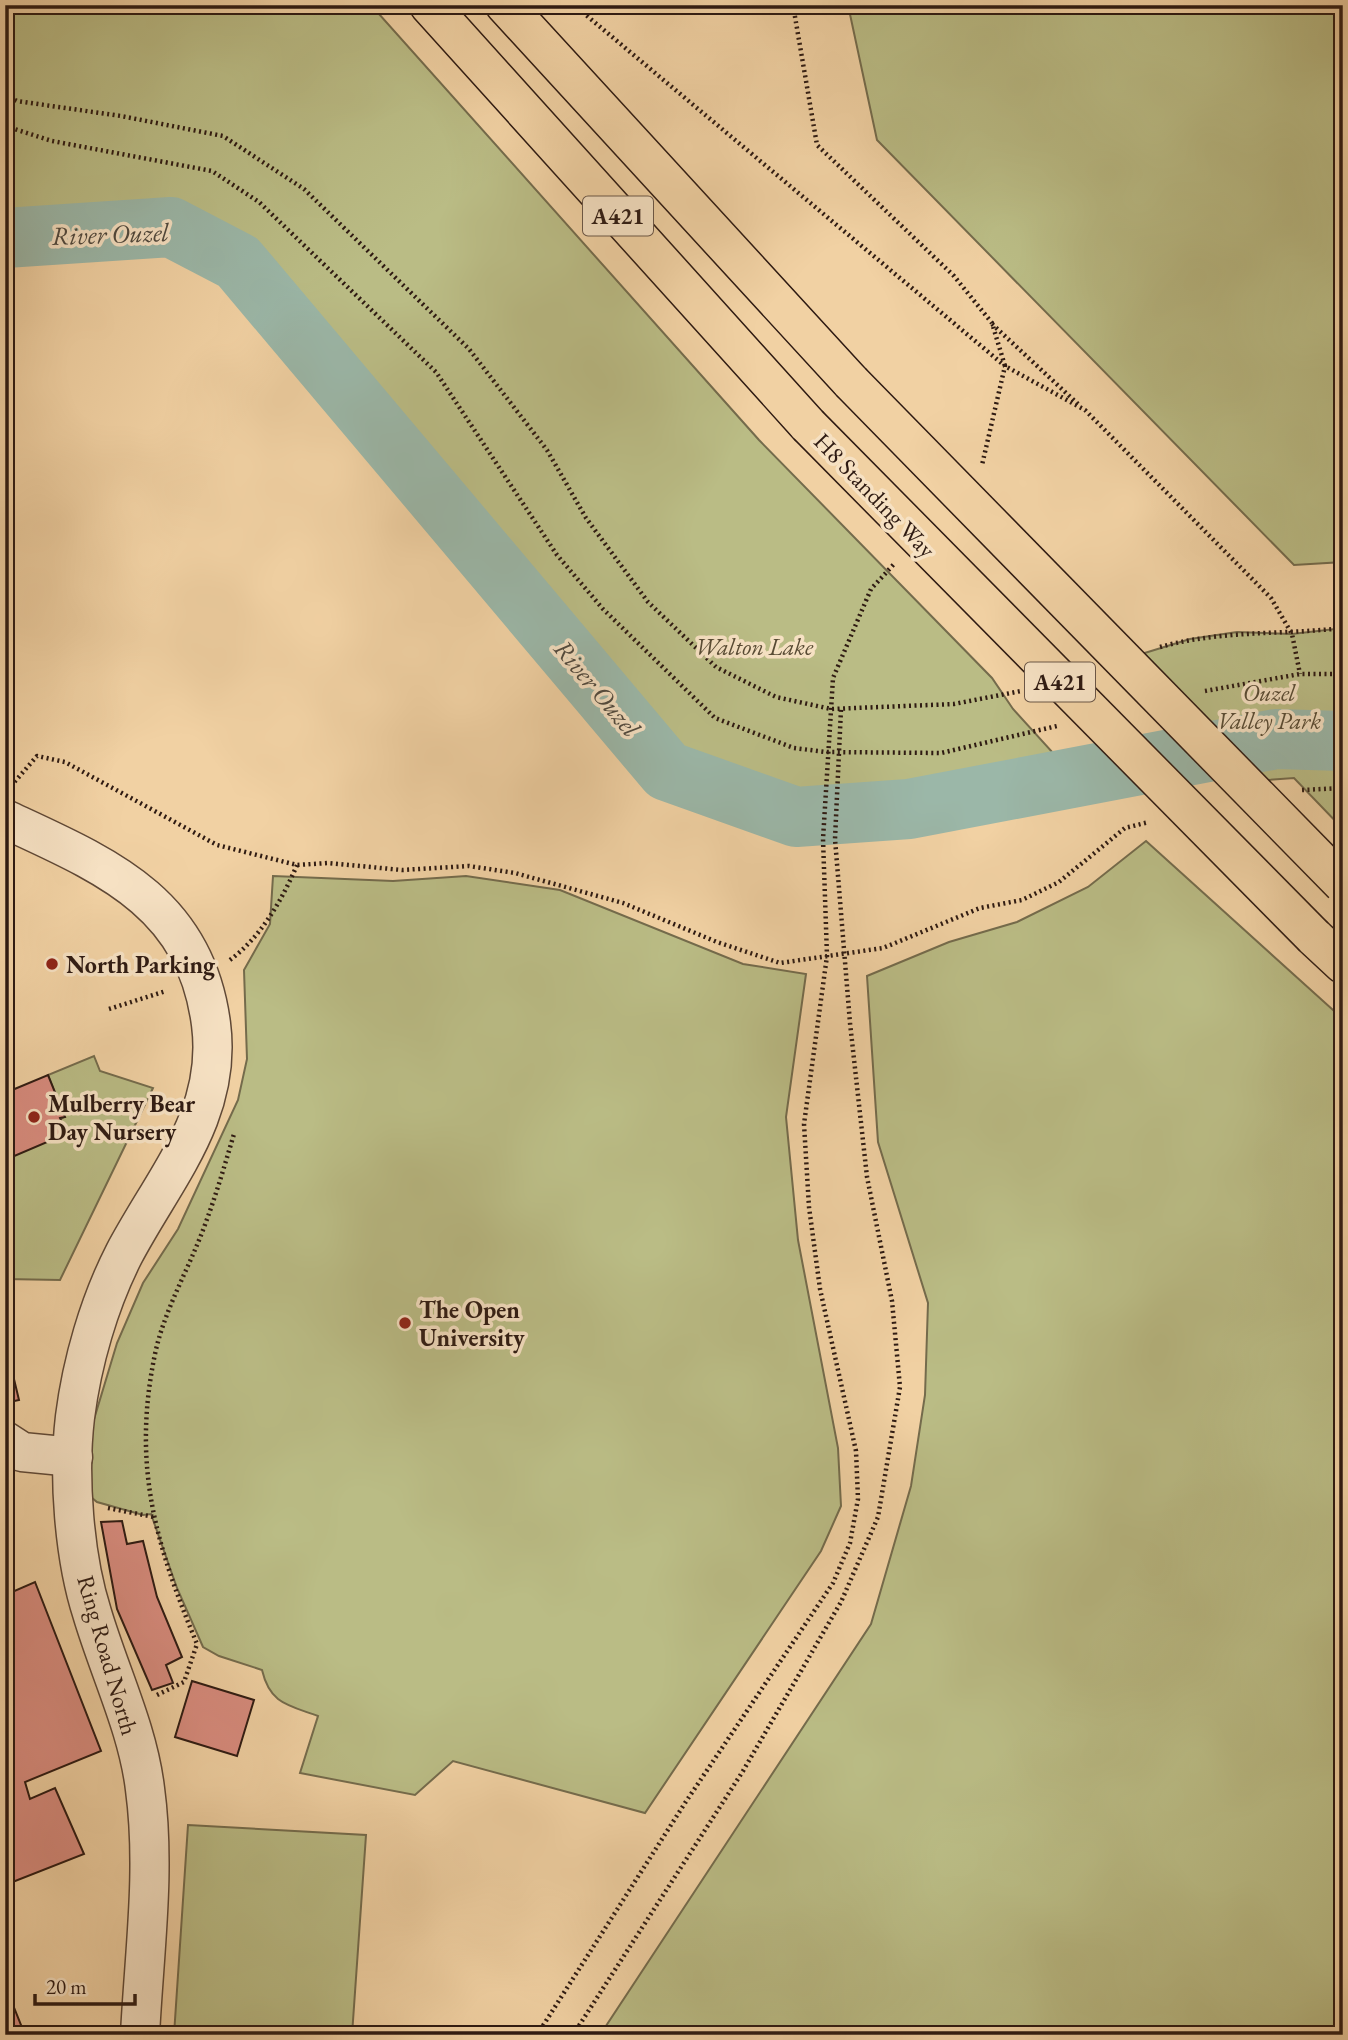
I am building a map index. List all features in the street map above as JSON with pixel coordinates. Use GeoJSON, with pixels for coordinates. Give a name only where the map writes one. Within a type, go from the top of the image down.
{"type":"FeatureCollection","features":[{"type":"Feature","properties":{"kind":"highway","name":"H8 Standing Way"},"geometry":{"type":"LineString","coordinates":[[429,5],[808,425],[1343,964]]}},
{"type":"Feature","properties":{"kind":"highway","name":"A421"},"geometry":{"type":"LineString","coordinates":[[506,5],[851,382],[1343,884]]}},
{"type":"Feature","properties":{"kind":"lane","name":"Ring Road North"},"geometry":{"type":"LineString","coordinates":[[5,819],[101,863],[151,900],[190,952],[211,1023],[213,1073],[196,1131],[123,1256],[95,1323],[75,1416],[73,1473],[77,1535],[90,1609],[124,1711],[145,1788],[148,1848],[140,2035]]}},
{"type":"Feature","properties":{"kind":"lane"},"geometry":{"type":"LineString","coordinates":[[5,1441],[22,1452],[73,1473]]}},
{"type":"Feature","properties":{"kind":"path"},"geometry":{"type":"LineString","coordinates":[[793,5],[817,145],[954,276],[992,323],[1085,411],[1271,598],[1292,634],[1300,674]]}},
{"type":"Feature","properties":{"kind":"path"},"geometry":{"type":"LineString","coordinates":[[5,94],[17,101],[121,116],[223,136],[304,189],[469,349],[547,450],[586,518],[648,602],[716,667],[776,697],[841,709],[954,704],[1029,688]]}},
{"type":"Feature","properties":{"kind":"path"},"geometry":{"type":"LineString","coordinates":[[5,126],[52,141],[212,171],[259,202],[436,372],[557,555],[603,609],[652,660],[715,718],[794,748],[826,752],[823,839],[827,956],[804,1124],[809,1207],[820,1289],[856,1451],[858,1500],[850,1543],[833,1583],[685,1803],[537,2035]]}},
{"type":"Feature","properties":{"kind":"path"},"geometry":{"type":"LineString","coordinates":[[992,323],[1005,366],[1085,411]]}},
{"type":"Feature","properties":{"kind":"path"},"geometry":{"type":"LineString","coordinates":[[1150,650],[1190,639],[1237,632],[1292,634],[1343,628]]}},
{"type":"Feature","properties":{"kind":"path"},"geometry":{"type":"LineString","coordinates":[[573,2035],[743,1770],[841,1602],[878,1517],[900,1387],[892,1301],[867,1177],[844,955],[835,839],[835,779],[841,709]]}},
{"type":"Feature","properties":{"kind":"path"},"geometry":{"type":"LineString","coordinates":[[5,793],[37,756],[65,762],[217,845],[297,865],[328,863],[402,870],[470,866],[515,873],[623,902],[717,942],[780,963],[883,948],[980,908],[1022,900],[1059,881],[1125,828],[1150,822]]}},
{"type":"Feature","properties":{"kind":"path"},"geometry":{"type":"LineString","coordinates":[[1296,791],[1343,788]]}},
{"type":"Feature","properties":{"kind":"path"},"geometry":{"type":"LineString","coordinates":[[235,966],[233,958],[268,920],[285,894],[297,865]]}},
{"type":"Feature","properties":{"kind":"path"},"geometry":{"type":"LineString","coordinates":[[109,1009],[200,979]]}},
{"type":"Feature","properties":{"kind":"path"},"geometry":{"type":"LineString","coordinates":[[124,1711],[184,1682],[197,1644],[167,1572],[146,1481],[146,1422],[155,1353],[177,1289],[198,1243],[235,1131]]}},
{"type":"Feature","properties":{"kind":"path"},"geometry":{"type":"LineString","coordinates":[[73,1473],[92,1502],[120,1512],[155,1517]]}},
{"type":"Feature","properties":{"kind":"green space","name":"Walton Lake"},"geometry":{"type":"Polygon","coordinates":[[[5,5],[371,5],[759,440],[992,678],[1013,709],[1063,764],[909,809],[796,817],[667,771],[238,262],[171,227],[5,238],[5,5]]]}},
{"type":"Feature","properties":{"kind":"green space"},"geometry":{"type":"Polygon","coordinates":[[[848,5],[1343,5],[1343,562],[1294,565],[877,140],[848,5]]]}},
{"type":"Feature","properties":{"kind":"green space","name":"Ouzel Valley Park"},"geometry":{"type":"Polygon","coordinates":[[[1343,628],[1343,829],[1294,778],[1242,782],[1122,660],[1190,639],[1237,632],[1292,634],[1343,628]]]}},
{"type":"Feature","properties":{"kind":"green space"},"geometry":{"type":"Polygon","coordinates":[[[1146,841],[1343,1019],[1343,2035],[600,2035],[871,1624],[911,1486],[925,1395],[928,1303],[878,1142],[867,976],[949,942],[1017,922],[1088,887],[1146,841]]]}},
{"type":"Feature","properties":{"kind":"green space"},"geometry":{"type":"Polygon","coordinates":[[[273,876],[393,881],[466,876],[560,890],[743,964],[806,974],[786,1117],[798,1240],[838,1448],[841,1506],[821,1551],[645,1813],[453,1761],[415,1795],[300,1773],[318,1716],[289,1706],[275,1697],[262,1670],[219,1656],[203,1647],[177,1588],[151,1514],[143,1515],[97,1502],[86,1493],[92,1426],[117,1343],[143,1283],[178,1229],[238,1100],[247,1059],[244,970],[270,924],[273,876]]]}},
{"type":"Feature","properties":{"kind":"green space"},"geometry":{"type":"Polygon","coordinates":[[[94,1056],[100,1071],[153,1088],[60,1280],[5,1279],[5,1160],[64,1117],[48,1075],[94,1056]]]}},
{"type":"Feature","properties":{"kind":"green space"},"geometry":{"type":"Polygon","coordinates":[[[188,1825],[366,1835],[352,2035],[174,2035],[188,1825]]]}},
{"type":"Feature","properties":{"kind":"building","name":"Mulberry Bear Day Nursery"},"geometry":{"type":"Polygon","coordinates":[[[48,1075],[65,1117],[60,1118],[66,1134],[5,1160],[5,1093],[48,1075]]]}},
{"type":"Feature","properties":{"kind":"building"},"geometry":{"type":"Polygon","coordinates":[[[13,1375],[19,1400],[5,1403],[5,1377],[13,1375]]]}},
{"type":"Feature","properties":{"kind":"building"},"geometry":{"type":"Polygon","coordinates":[[[122,1521],[127,1544],[143,1541],[157,1597],[182,1657],[166,1665],[173,1683],[152,1690],[117,1609],[101,1522],[122,1521]]]}},
{"type":"Feature","properties":{"kind":"building"},"geometry":{"type":"Polygon","coordinates":[[[5,1582],[10,1593],[35,1582],[101,1751],[25,1782],[30,1799],[55,1788],[84,1854],[5,1885],[5,1582]]]}},
{"type":"Feature","properties":{"kind":"building"},"geometry":{"type":"Polygon","coordinates":[[[192,1681],[254,1700],[237,1756],[175,1737],[192,1681]]]}},
{"type":"Feature","properties":{"kind":"building"},"geometry":{"type":"Polygon","coordinates":[[[5,1985],[25,2035],[5,2035],[5,1985]]]}},
{"type":"Feature","properties":{"kind":"waterway","name":"River Ouzel"},"geometry":{"type":"LineString","coordinates":[[5,238],[171,227],[238,262],[667,771],[796,817],[909,809],[1276,739],[1343,741]]}},
{"type":"Feature","properties":{"kind":"place","name":"North Parking"},"geometry":{"type":"Point","coordinates":[52,964]}},
{"type":"Feature","properties":{"kind":"place","name":"Mulberry Bear Day Nursery"},"geometry":{"type":"Point","coordinates":[34,1117]}},
{"type":"Feature","properties":{"kind":"place","name":"The Open University"},"geometry":{"type":"Point","coordinates":[405,1323]}}]}
